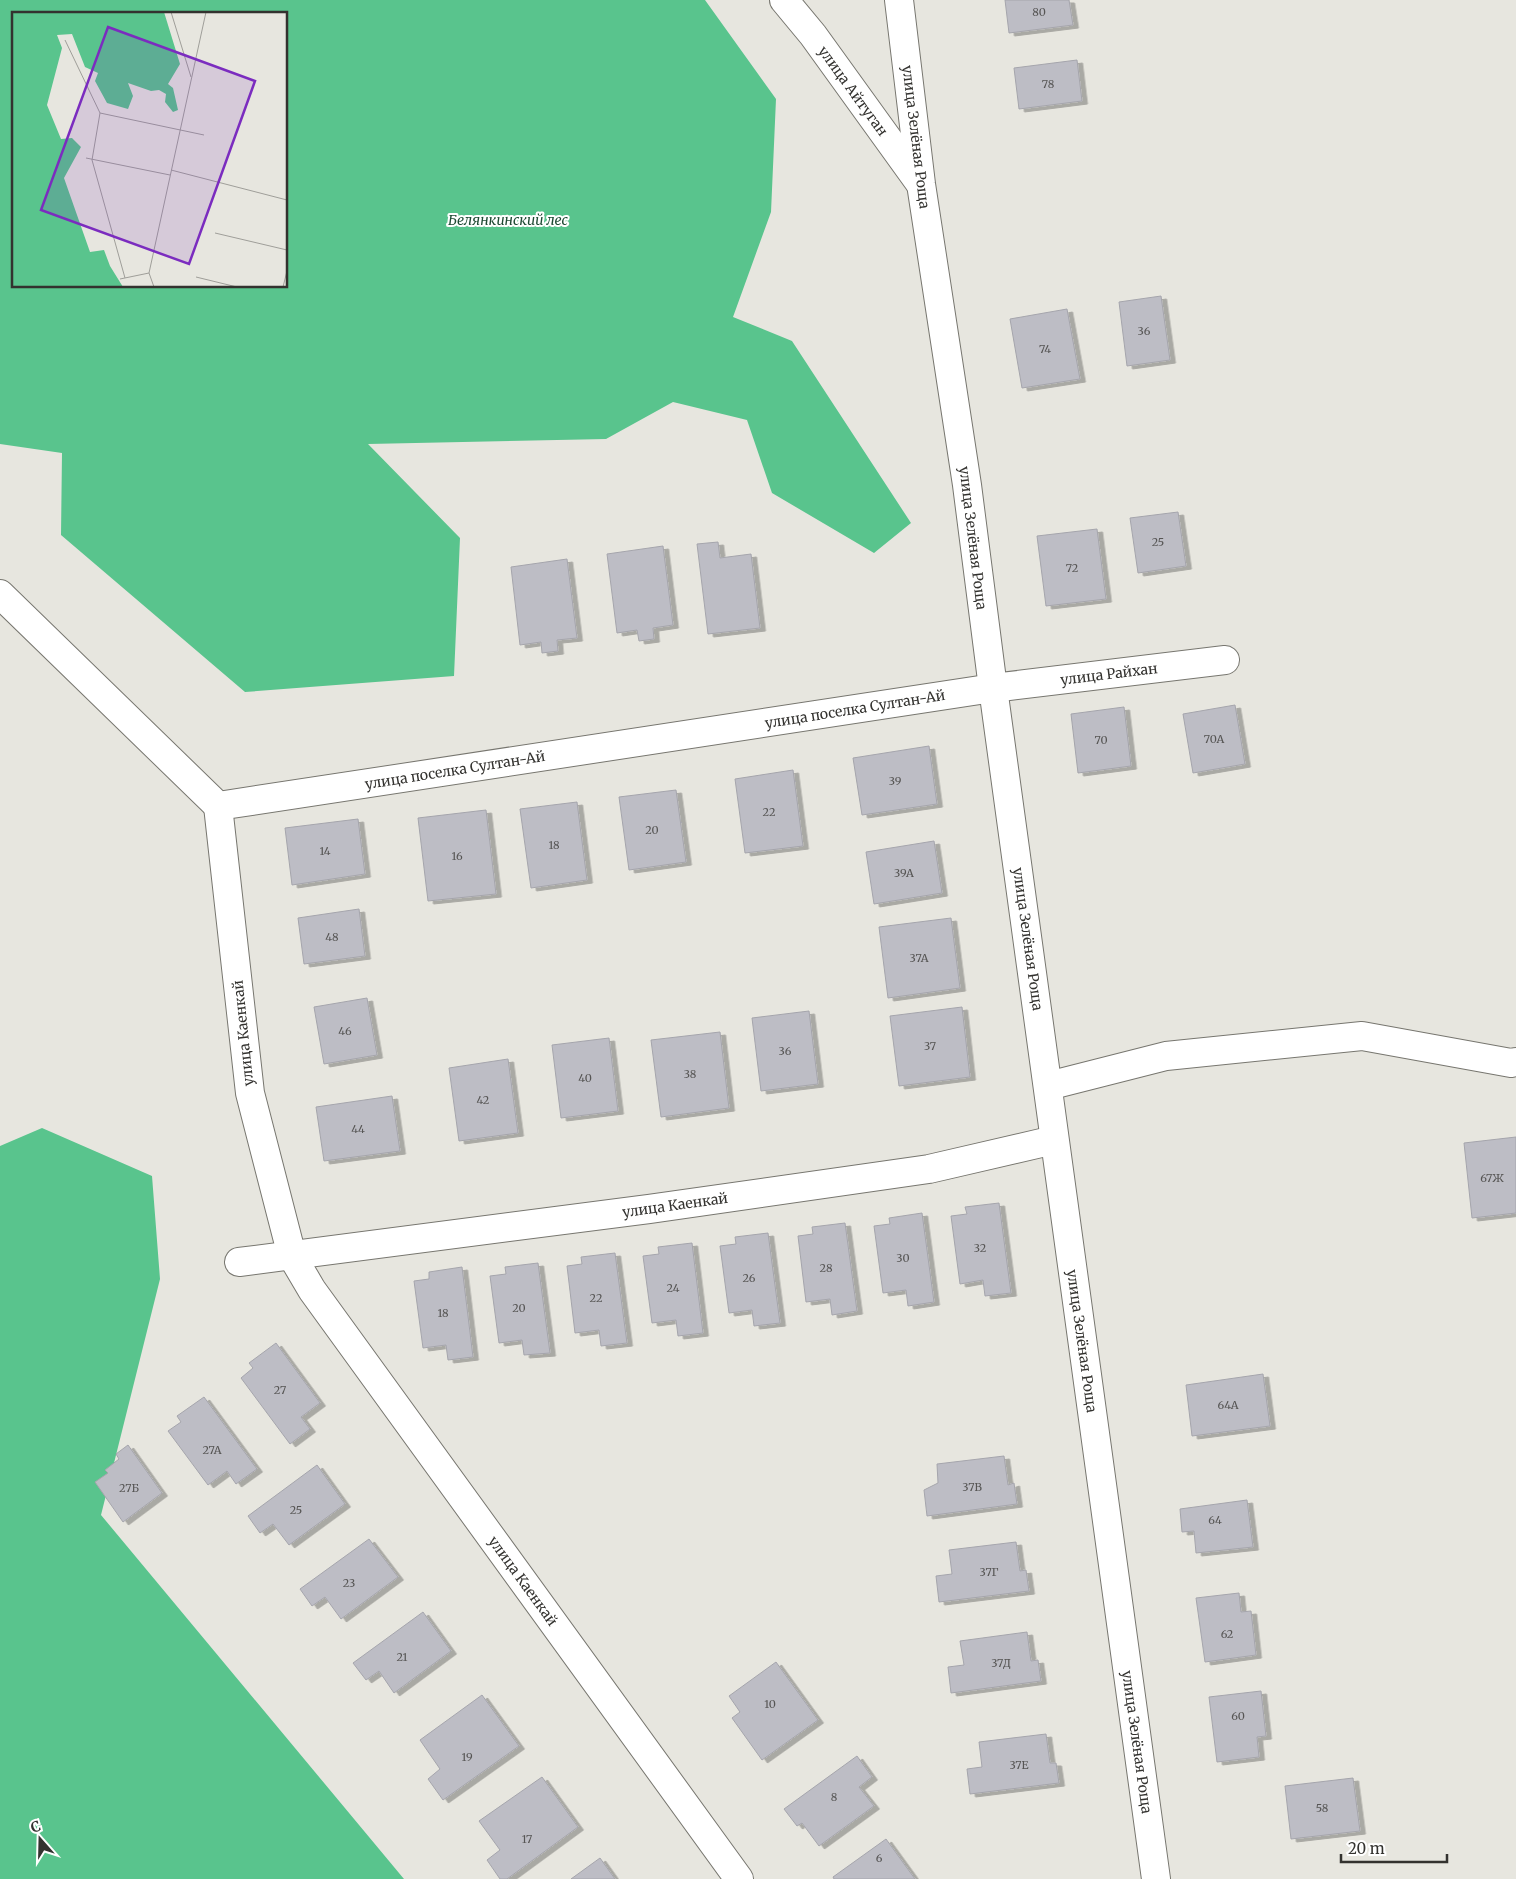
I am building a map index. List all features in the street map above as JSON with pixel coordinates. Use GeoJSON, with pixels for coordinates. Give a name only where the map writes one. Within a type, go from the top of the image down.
{"type":"FeatureCollection","features":[{"type":"Feature","properties":{"kind":"street","name":"улица Айтуган"},"geometry":{"type":"LineString","coordinates":[[784,0],[813,35],[921,184]]}},
{"type":"Feature","properties":{"kind":"street","name":"улица Зелёная Роща"},"geometry":{"type":"LineString","coordinates":[[899,0],[921,184],[967,484],[992,688],[1156,1879]]}},
{"type":"Feature","properties":{"kind":"street"},"geometry":{"type":"LineString","coordinates":[[0,594],[218,806]]}},
{"type":"Feature","properties":{"kind":"street","name":"улица Райхан"},"geometry":{"type":"LineString","coordinates":[[992,688],[1225,660]]}},
{"type":"Feature","properties":{"kind":"street","name":"улица поселка Султан-Ай"},"geometry":{"type":"LineString","coordinates":[[218,806],[992,688]]}},
{"type":"Feature","properties":{"kind":"street","name":"улица Каенкай"},"geometry":{"type":"LineString","coordinates":[[218,806],[250,1093],[292,1256],[312,1290],[738,1879]]}},
{"type":"Feature","properties":{"kind":"street"},"geometry":{"type":"LineString","coordinates":[[1048,1086],[1166,1056],[1362,1036],[1512,1063],[1516,1062]]}},
{"type":"Feature","properties":{"kind":"street","name":"улица Каенкай"},"geometry":{"type":"LineString","coordinates":[[239,1262],[639,1211],[930,1169],[1054,1140]]}},
{"type":"Feature","properties":{"kind":"green space","name":"Белянкинский лес"},"geometry":{"type":"Polygon","coordinates":[[[0,0],[705,0],[776,99],[771,212],[733,317],[792,341],[911,523],[874,553],[772,493],[747,420],[673,402],[606,439],[368,444],[460,538],[454,676],[245,692],[61,535],[62,453],[0,444],[0,0]]]}},
{"type":"Feature","properties":{"kind":"green space"},"geometry":{"type":"Polygon","coordinates":[[[42,1128],[152,1176],[160,1279],[101,1515],[404,1879],[0,1879],[0,1146],[42,1128]]]}},
{"type":"Feature","properties":{"kind":"building"},"geometry":{"type":"Polygon","coordinates":[[[1005,0],[1069,0],[1073,25],[1009,33],[1005,0]]]}},
{"type":"Feature","properties":{"kind":"building"},"geometry":{"type":"Polygon","coordinates":[[[1077,60],[1082,101],[1019,109],[1014,68],[1077,60]]]}},
{"type":"Feature","properties":{"kind":"building"},"geometry":{"type":"Polygon","coordinates":[[[1161,296],[1170,360],[1127,366],[1119,302],[1161,296]]]}},
{"type":"Feature","properties":{"kind":"building"},"geometry":{"type":"Polygon","coordinates":[[[1067,309],[1080,379],[1022,388],[1010,319],[1067,309]]]}},
{"type":"Feature","properties":{"kind":"building"},"geometry":{"type":"Polygon","coordinates":[[[1178,512],[1186,566],[1138,573],[1130,518],[1178,512]]]}},
{"type":"Feature","properties":{"kind":"building"},"geometry":{"type":"Polygon","coordinates":[[[1097,529],[1106,599],[1046,606],[1037,536],[1097,529]]]}},
{"type":"Feature","properties":{"kind":"building"},"geometry":{"type":"Polygon","coordinates":[[[718,542],[720,558],[751,554],[760,628],[708,634],[697,544],[718,542]]]}},
{"type":"Feature","properties":{"kind":"building"},"geometry":{"type":"Polygon","coordinates":[[[663,546],[673,625],[653,628],[654,639],[639,641],[637,630],[617,633],[607,554],[663,546]]]}},
{"type":"Feature","properties":{"kind":"building"},"geometry":{"type":"Polygon","coordinates":[[[567,559],[577,638],[557,640],[558,651],[542,653],[541,642],[520,645],[511,567],[567,559]]]}},
{"type":"Feature","properties":{"kind":"building"},"geometry":{"type":"Polygon","coordinates":[[[1235,705],[1245,764],[1193,773],[1183,714],[1235,705]]]}},
{"type":"Feature","properties":{"kind":"building"},"geometry":{"type":"Polygon","coordinates":[[[1124,707],[1131,766],[1078,773],[1071,714],[1124,707]]]}},
{"type":"Feature","properties":{"kind":"building"},"geometry":{"type":"Polygon","coordinates":[[[929,746],[937,804],[862,815],[853,758],[929,746]]]}},
{"type":"Feature","properties":{"kind":"building"},"geometry":{"type":"Polygon","coordinates":[[[793,770],[803,846],[745,853],[735,779],[793,770]]]}},
{"type":"Feature","properties":{"kind":"building"},"geometry":{"type":"Polygon","coordinates":[[[676,790],[686,862],[629,870],[619,797],[676,790]]]}},
{"type":"Feature","properties":{"kind":"building"},"geometry":{"type":"Polygon","coordinates":[[[577,802],[587,880],[531,888],[520,809],[577,802]]]}},
{"type":"Feature","properties":{"kind":"building"},"geometry":{"type":"Polygon","coordinates":[[[486,810],[496,894],[428,901],[418,818],[486,810]]]}},
{"type":"Feature","properties":{"kind":"building"},"geometry":{"type":"Polygon","coordinates":[[[358,819],[365,874],[292,885],[285,828],[358,819]]]}},
{"type":"Feature","properties":{"kind":"building"},"geometry":{"type":"Polygon","coordinates":[[[934,841],[942,893],[874,904],[866,852],[934,841]]]}},
{"type":"Feature","properties":{"kind":"building"},"geometry":{"type":"Polygon","coordinates":[[[359,909],[365,956],[304,964],[298,918],[359,909]]]}},
{"type":"Feature","properties":{"kind":"building"},"geometry":{"type":"Polygon","coordinates":[[[951,918],[960,988],[888,998],[879,927],[951,918]]]}},
{"type":"Feature","properties":{"kind":"building"},"geometry":{"type":"Polygon","coordinates":[[[367,998],[377,1055],[324,1064],[314,1007],[367,998]]]}},
{"type":"Feature","properties":{"kind":"building"},"geometry":{"type":"Polygon","coordinates":[[[962,1007],[970,1077],[899,1086],[890,1016],[962,1007]]]}},
{"type":"Feature","properties":{"kind":"building"},"geometry":{"type":"Polygon","coordinates":[[[809,1011],[818,1084],[761,1091],[752,1018],[809,1011]]]}},
{"type":"Feature","properties":{"kind":"building"},"geometry":{"type":"Polygon","coordinates":[[[720,1032],[729,1108],[661,1117],[651,1040],[720,1032]]]}},
{"type":"Feature","properties":{"kind":"building"},"geometry":{"type":"Polygon","coordinates":[[[609,1038],[618,1111],[561,1118],[552,1045],[609,1038]]]}},
{"type":"Feature","properties":{"kind":"building"},"geometry":{"type":"Polygon","coordinates":[[[508,1059],[518,1133],[459,1141],[449,1068],[508,1059]]]}},
{"type":"Feature","properties":{"kind":"building"},"geometry":{"type":"Polygon","coordinates":[[[392,1096],[400,1151],[324,1161],[316,1107],[392,1096]]]}},
{"type":"Feature","properties":{"kind":"building"},"geometry":{"type":"Polygon","coordinates":[[[1516,1137],[1516,1213],[1472,1218],[1464,1143],[1516,1137]]]}},
{"type":"Feature","properties":{"kind":"building"},"geometry":{"type":"Polygon","coordinates":[[[999,1203],[1011,1293],[985,1296],[983,1280],[960,1284],[951,1216],[967,1214],[965,1207],[999,1203]]]}},
{"type":"Feature","properties":{"kind":"building"},"geometry":{"type":"Polygon","coordinates":[[[922,1213],[934,1302],[908,1306],[906,1290],[883,1293],[874,1226],[890,1224],[889,1218],[922,1213]]]}},
{"type":"Feature","properties":{"kind":"building"},"geometry":{"type":"Polygon","coordinates":[[[845,1223],[857,1311],[832,1315],[830,1299],[806,1302],[798,1236],[813,1234],[812,1227],[845,1223]]]}},
{"type":"Feature","properties":{"kind":"building"},"geometry":{"type":"Polygon","coordinates":[[[768,1233],[780,1323],[754,1326],[752,1310],[729,1313],[720,1246],[736,1244],[735,1237],[768,1233]]]}},
{"type":"Feature","properties":{"kind":"building"},"geometry":{"type":"Polygon","coordinates":[[[692,1243],[703,1333],[678,1336],[676,1320],[652,1323],[643,1256],[659,1254],[658,1247],[692,1243]]]}},
{"type":"Feature","properties":{"kind":"building"},"geometry":{"type":"Polygon","coordinates":[[[615,1253],[627,1343],[601,1346],[599,1330],[575,1333],[567,1266],[582,1264],[581,1257],[615,1253]]]}},
{"type":"Feature","properties":{"kind":"building"},"geometry":{"type":"Polygon","coordinates":[[[538,1263],[550,1353],[524,1355],[522,1340],[499,1343],[490,1276],[506,1274],[505,1267],[538,1263]]]}},
{"type":"Feature","properties":{"kind":"building"},"geometry":{"type":"Polygon","coordinates":[[[462,1267],[473,1357],[448,1360],[446,1345],[423,1348],[414,1281],[429,1279],[429,1272],[462,1267]]]}},
{"type":"Feature","properties":{"kind":"building"},"geometry":{"type":"Polygon","coordinates":[[[276,1343],[320,1403],[301,1417],[310,1429],[290,1444],[241,1378],[253,1368],[249,1363],[276,1343]]]}},
{"type":"Feature","properties":{"kind":"building"},"geometry":{"type":"Polygon","coordinates":[[[1263,1374],[1270,1426],[1192,1436],[1186,1385],[1263,1374]]]}},
{"type":"Feature","properties":{"kind":"building"},"geometry":{"type":"Polygon","coordinates":[[[204,1397],[257,1469],[236,1484],[227,1471],[208,1485],[168,1431],[181,1422],[177,1416],[204,1397]]]}},
{"type":"Feature","properties":{"kind":"building"},"geometry":{"type":"Polygon","coordinates":[[[128,1445],[162,1493],[123,1522],[95,1482],[108,1473],[105,1470],[119,1459],[116,1454],[128,1445]]]}},
{"type":"Feature","properties":{"kind":"building"},"geometry":{"type":"Polygon","coordinates":[[[1004,1456],[1008,1485],[1014,1483],[1017,1504],[927,1516],[924,1490],[938,1483],[937,1464],[1004,1456]]]}},
{"type":"Feature","properties":{"kind":"building"},"geometry":{"type":"Polygon","coordinates":[[[317,1465],[345,1504],[289,1545],[273,1524],[260,1533],[248,1516],[317,1465]]]}},
{"type":"Feature","properties":{"kind":"building"},"geometry":{"type":"Polygon","coordinates":[[[1247,1500],[1253,1547],[1196,1553],[1194,1531],[1182,1532],[1180,1509],[1247,1500]]]}},
{"type":"Feature","properties":{"kind":"building"},"geometry":{"type":"Polygon","coordinates":[[[369,1539],[398,1577],[341,1619],[325,1597],[312,1606],[300,1589],[369,1539]]]}},
{"type":"Feature","properties":{"kind":"building"},"geometry":{"type":"Polygon","coordinates":[[[1016,1542],[1020,1571],[1026,1570],[1029,1591],[939,1602],[936,1576],[952,1574],[949,1550],[1016,1542]]]}},
{"type":"Feature","properties":{"kind":"building"},"geometry":{"type":"Polygon","coordinates":[[[1239,1593],[1241,1612],[1251,1611],[1256,1655],[1205,1662],[1196,1598],[1239,1593]]]}},
{"type":"Feature","properties":{"kind":"building"},"geometry":{"type":"Polygon","coordinates":[[[423,1612],[451,1651],[394,1693],[379,1671],[366,1680],[353,1663],[423,1612]]]}},
{"type":"Feature","properties":{"kind":"building"},"geometry":{"type":"Polygon","coordinates":[[[1027,1632],[1031,1661],[1038,1660],[1041,1681],[951,1693],[948,1667],[964,1665],[960,1641],[1027,1632]]]}},
{"type":"Feature","properties":{"kind":"building"},"geometry":{"type":"Polygon","coordinates":[[[776,1662],[818,1720],[762,1760],[732,1718],[740,1712],[729,1696],[776,1662]]]}},
{"type":"Feature","properties":{"kind":"building"},"geometry":{"type":"Polygon","coordinates":[[[1261,1691],[1266,1736],[1257,1737],[1259,1757],[1217,1762],[1209,1697],[1261,1691]]]}},
{"type":"Feature","properties":{"kind":"building"},"geometry":{"type":"Polygon","coordinates":[[[482,1695],[519,1746],[443,1800],[428,1779],[440,1769],[420,1740],[482,1695]]]}},
{"type":"Feature","properties":{"kind":"building"},"geometry":{"type":"Polygon","coordinates":[[[1046,1734],[1050,1763],[1056,1763],[1059,1783],[970,1794],[967,1769],[982,1767],[979,1742],[1046,1734]]]}},
{"type":"Feature","properties":{"kind":"building"},"geometry":{"type":"Polygon","coordinates":[[[857,1756],[872,1777],[859,1787],[874,1806],[819,1846],[802,1823],[797,1826],[784,1809],[857,1756]]]}},
{"type":"Feature","properties":{"kind":"building"},"geometry":{"type":"Polygon","coordinates":[[[542,1777],[578,1827],[507,1879],[500,1879],[487,1860],[500,1850],[479,1821],[542,1777]]]}},
{"type":"Feature","properties":{"kind":"building"},"geometry":{"type":"Polygon","coordinates":[[[1353,1778],[1360,1831],[1291,1839],[1285,1786],[1353,1778]]]}},
{"type":"Feature","properties":{"kind":"building"},"geometry":{"type":"Polygon","coordinates":[[[886,1839],[915,1879],[834,1879],[833,1877],[886,1839]]]}},
{"type":"Feature","properties":{"kind":"building"},"geometry":{"type":"Polygon","coordinates":[[[600,1858],[615,1879],[571,1879],[600,1858]]]}}]}
